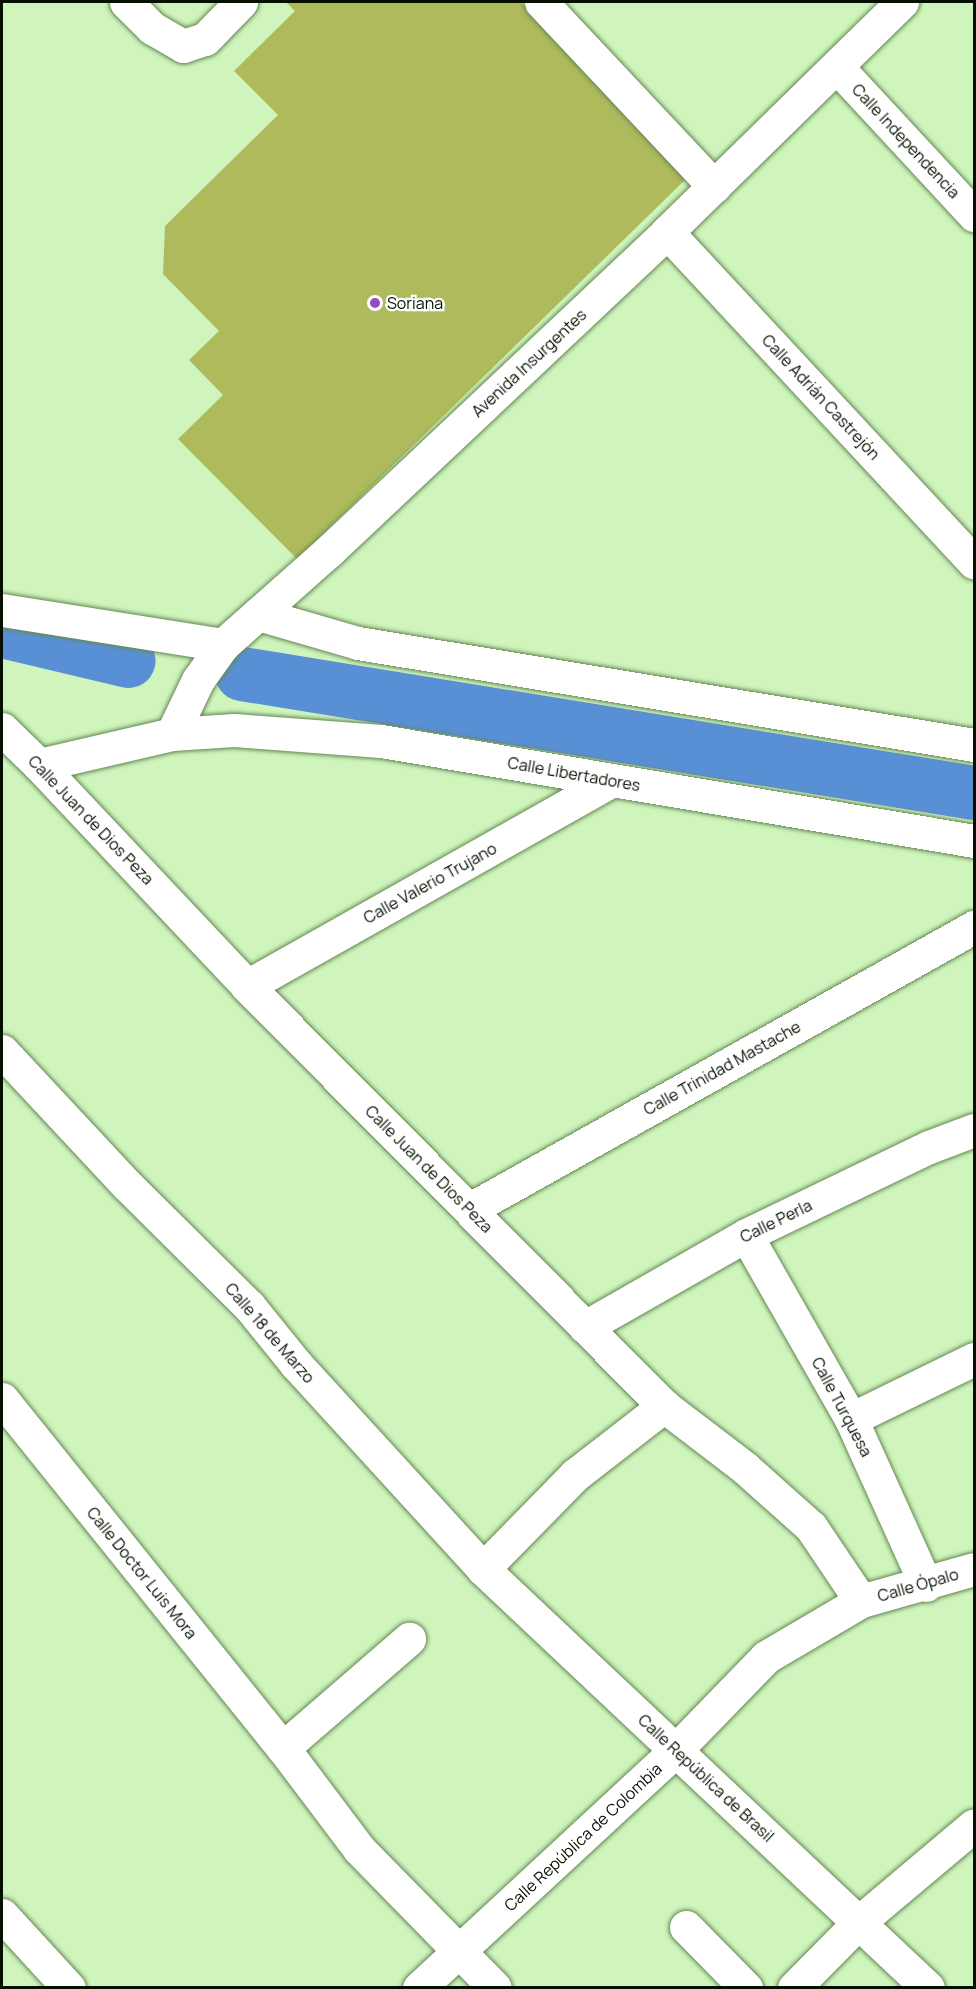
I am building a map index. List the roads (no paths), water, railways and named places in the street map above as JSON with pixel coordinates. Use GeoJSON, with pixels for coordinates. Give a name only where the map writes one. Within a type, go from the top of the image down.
{"type":"FeatureCollection","features":[{"type":"Feature","properties":{"kind":"street"},"geometry":{"type":"LineString","coordinates":[[126,2],[152,28],[183,46],[205,39],[241,2]]}},
{"type":"Feature","properties":{"kind":"street"},"geometry":{"type":"LineString","coordinates":[[541,2],[714,186]]}},
{"type":"Feature","properties":{"kind":"street","name":"Avenida Insurgentes"},"geometry":{"type":"LineString","coordinates":[[172,734],[198,680],[223,645],[667,232],[902,2]]}},
{"type":"Feature","properties":{"kind":"street","name":"Calle Independencia"},"geometry":{"type":"LineString","coordinates":[[837,67],[975,215]]}},
{"type":"Feature","properties":{"kind":"street","name":"Calle Adrián Castrejón"},"geometry":{"type":"LineString","coordinates":[[667,232],[975,562]]}},
{"type":"Feature","properties":{"kind":"street"},"geometry":{"type":"LineString","coordinates":[[2,610],[223,645]]}},
{"type":"Feature","properties":{"kind":"street"},"geometry":{"type":"LineString","coordinates":[[258,614],[358,643],[975,745]]}},
{"type":"Feature","properties":{"kind":"street","name":"Calle Juan de Dios Peza"},"geometry":{"type":"LineString","coordinates":[[2,729],[39,765],[247,986],[664,1406],[745,1468],[811,1527],[861,1601]]}},
{"type":"Feature","properties":{"kind":"street","name":"Calle Libertadores"},"geometry":{"type":"LineString","coordinates":[[39,765],[172,734],[234,730],[381,741],[975,841]]}},
{"type":"Feature","properties":{"kind":"street","name":"Calle Valerio Trujano"},"geometry":{"type":"LineString","coordinates":[[247,986],[612,780]]}},
{"type":"Feature","properties":{"kind":"street","name":"Calle Trinidad Mastache"},"geometry":{"type":"LineString","coordinates":[[470,1209],[975,927]]}},
{"type":"Feature","properties":{"kind":"street","name":"Calle 18 de Marzo"},"geometry":{"type":"LineString","coordinates":[[2,1051],[127,1185],[249,1306],[310,1380],[483,1569]]}},
{"type":"Feature","properties":{"kind":"street","name":"Calle Perla"},"geometry":{"type":"LineString","coordinates":[[585,1327],[746,1235],[929,1147],[975,1130]]}},
{"type":"Feature","properties":{"kind":"street","name":"Calle Turquesa"},"geometry":{"type":"LineString","coordinates":[[746,1235],[851,1419],[926,1585]]}},
{"type":"Feature","properties":{"kind":"street"},"geometry":{"type":"LineString","coordinates":[[851,1419],[975,1359]]}},
{"type":"Feature","properties":{"kind":"street","name":"Calle Doctor Luis Mora"},"geometry":{"type":"LineString","coordinates":[[2,1399],[283,1748],[358,1849],[495,1988]]}},
{"type":"Feature","properties":{"kind":"street"},"geometry":{"type":"LineString","coordinates":[[483,1569],[576,1475],[664,1406]]}},
{"type":"Feature","properties":{"kind":"street","name":"Calle República de Brasil"},"geometry":{"type":"LineString","coordinates":[[483,1569],[928,1988]]}},
{"type":"Feature","properties":{"kind":"street","name":"Calle Ópalo"},"geometry":{"type":"LineString","coordinates":[[861,1601],[926,1585],[975,1569]]}},
{"type":"Feature","properties":{"kind":"street","name":"Calle República de Colombia"},"geometry":{"type":"LineString","coordinates":[[419,1988],[676,1750],[766,1657],[861,1601]]}},
{"type":"Feature","properties":{"kind":"street"},"geometry":{"type":"LineString","coordinates":[[283,1748],[409,1639]]}},
{"type":"Feature","properties":{"kind":"street"},"geometry":{"type":"LineString","coordinates":[[794,1988],[859,1922],[975,1826]]}},
{"type":"Feature","properties":{"kind":"street"},"geometry":{"type":"LineString","coordinates":[[2,1915],[69,1988]]}},
{"type":"Feature","properties":{"kind":"street"},"geometry":{"type":"LineString","coordinates":[[686,1928],[746,1988]]}},
{"type":"Feature","properties":{"kind":"waterway"},"geometry":{"type":"LineString","coordinates":[[2,631],[129,661]]}},
{"type":"Feature","properties":{"kind":"waterway"},"geometry":{"type":"LineString","coordinates":[[242,674],[974,793]]}},
{"type":"Feature","properties":{"kind":"place","name":"Soriana"},"geometry":{"type":"Point","coordinates":[375,303]}}]}
